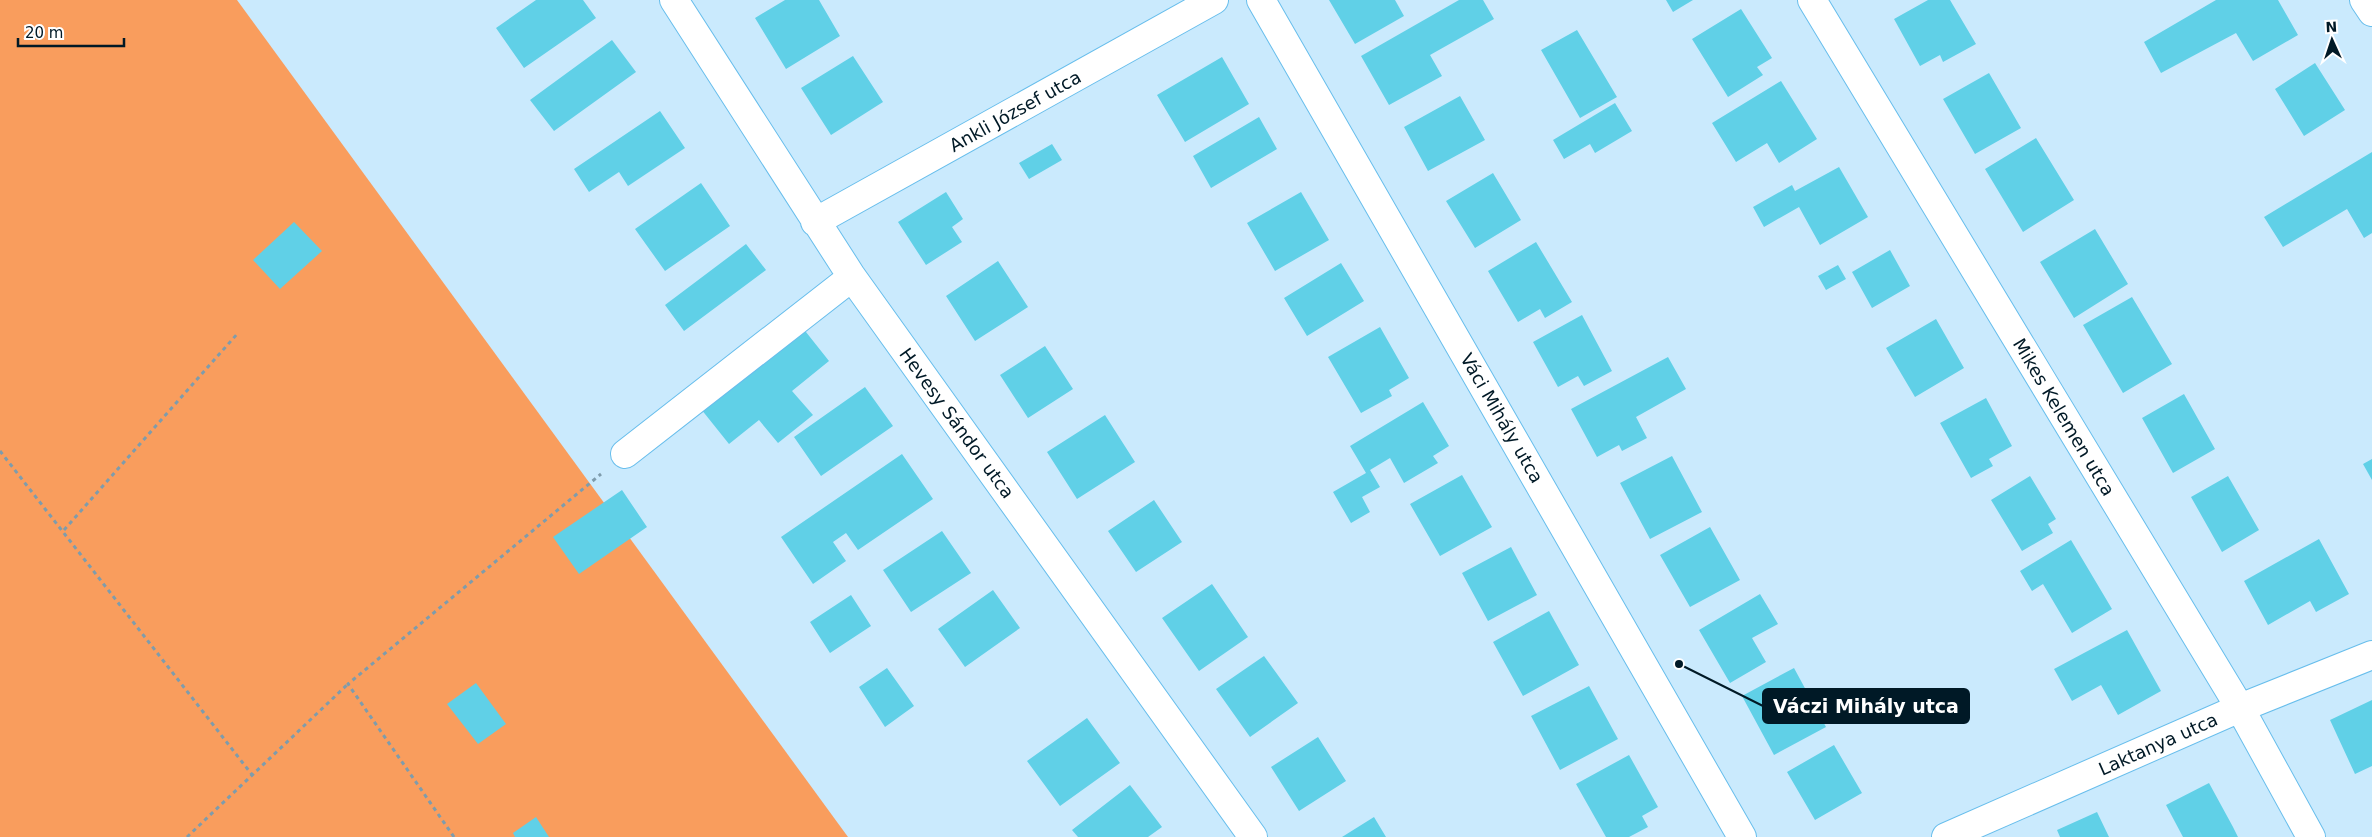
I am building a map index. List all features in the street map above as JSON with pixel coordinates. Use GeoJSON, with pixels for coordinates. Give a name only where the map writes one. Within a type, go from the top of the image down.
{"type":"FeatureCollection","features":[{"type":"Feature","properties":{"kind":"street","name":"Hevesy Sándor utca"},"geometry":{"type":"LineString","coordinates":[[674,0],[852,277],[1253,837]]}},
{"type":"Feature","properties":{"kind":"street","name":"Ankli József utca"},"geometry":{"type":"LineString","coordinates":[[815,222],[1214,0]]}},
{"type":"Feature","properties":{"kind":"street","name":"Váci Mihály utca"},"geometry":{"type":"LineString","coordinates":[[1261,0],[1742,837]]}},
{"type":"Feature","properties":{"kind":"street","name":"Mikes Kelemen utca"},"geometry":{"type":"LineString","coordinates":[[1812,0],[2240,708],[2311,837]]}},
{"type":"Feature","properties":{"kind":"street"},"geometry":{"type":"LineString","coordinates":[[2364,0],[2372,12]]}},
{"type":"Feature","properties":{"kind":"street"},"geometry":{"type":"LineString","coordinates":[[625,454],[852,277]]}},
{"type":"Feature","properties":{"kind":"street","name":"Laktanya utca"},"geometry":{"type":"LineString","coordinates":[[1946,837],[2240,708],[2372,655]]}},
{"type":"Feature","properties":{"kind":"path"},"geometry":{"type":"LineString","coordinates":[[64,530],[238,333]]}},
{"type":"Feature","properties":{"kind":"path"},"geometry":{"type":"LineString","coordinates":[[0,452],[64,530],[253,776]]}},
{"type":"Feature","properties":{"kind":"path"},"geometry":{"type":"LineString","coordinates":[[187,837],[348,684],[625,454]]}},
{"type":"Feature","properties":{"kind":"path"},"geometry":{"type":"LineString","coordinates":[[348,684],[454,837]]}},
{"type":"Feature","properties":{"kind":"shaded area"},"geometry":{"type":"Polygon","coordinates":[[[0,0],[237,0],[848,837],[0,837],[0,0]]]}},
{"type":"Feature","properties":{"kind":"building"},"geometry":{"type":"Polygon","coordinates":[[[536,0],[583,0],[596,18],[524,68],[496,28],[536,0]]]}},
{"type":"Feature","properties":{"kind":"building"},"geometry":{"type":"Polygon","coordinates":[[[785,0],[819,0],[840,36],[786,69],[755,18],[785,0]]]}},
{"type":"Feature","properties":{"kind":"building"},"geometry":{"type":"Polygon","coordinates":[[[1329,0],[1395,0],[1404,16],[1355,44],[1329,0]]]}},
{"type":"Feature","properties":{"kind":"building"},"geometry":{"type":"Polygon","coordinates":[[[1459,0],[1483,0],[1494,19],[1430,55],[1442,76],[1389,105],[1361,56],[1459,0]]]}},
{"type":"Feature","properties":{"kind":"building"},"geometry":{"type":"Polygon","coordinates":[[[1666,0],[1693,0],[1673,12],[1666,0]]]}},
{"type":"Feature","properties":{"kind":"building"},"geometry":{"type":"Polygon","coordinates":[[[1928,0],[1950,0],[1976,44],[1943,62],[1940,55],[1920,66],[1894,19],[1928,0]]]}},
{"type":"Feature","properties":{"kind":"building"},"geometry":{"type":"Polygon","coordinates":[[[2216,0],[2278,0],[2298,35],[2253,61],[2236,33],[2161,73],[2144,42],[2216,0]]]}},
{"type":"Feature","properties":{"kind":"building"},"geometry":{"type":"Polygon","coordinates":[[[1741,9],[1772,58],[1757,67],[1763,75],[1728,97],[1692,39],[1741,9]]]}},
{"type":"Feature","properties":{"kind":"building"},"geometry":{"type":"Polygon","coordinates":[[[1577,30],[1617,97],[1580,118],[1541,50],[1577,30]]]}},
{"type":"Feature","properties":{"kind":"building"},"geometry":{"type":"Polygon","coordinates":[[[612,40],[636,72],[554,131],[530,100],[612,40]]]}},
{"type":"Feature","properties":{"kind":"building"},"geometry":{"type":"Polygon","coordinates":[[[853,56],[883,102],[831,135],[801,88],[853,56]]]}},
{"type":"Feature","properties":{"kind":"building"},"geometry":{"type":"Polygon","coordinates":[[[1222,57],[1249,104],[1185,142],[1157,95],[1222,57]]]}},
{"type":"Feature","properties":{"kind":"building"},"geometry":{"type":"Polygon","coordinates":[[[2315,63],[2345,110],[2304,136],[2275,89],[2315,63]]]}},
{"type":"Feature","properties":{"kind":"building"},"geometry":{"type":"Polygon","coordinates":[[[1989,73],[2021,128],[1975,154],[1943,99],[1989,73]]]}},
{"type":"Feature","properties":{"kind":"building"},"geometry":{"type":"Polygon","coordinates":[[[1781,81],[1817,139],[1779,163],[1767,143],[1736,162],[1712,123],[1781,81]]]}},
{"type":"Feature","properties":{"kind":"building"},"geometry":{"type":"Polygon","coordinates":[[[1460,96],[1485,140],[1428,171],[1404,127],[1460,96]]]}},
{"type":"Feature","properties":{"kind":"building"},"geometry":{"type":"Polygon","coordinates":[[[1615,103],[1632,131],[1595,153],[1590,144],[1564,159],[1553,140],[1615,103]]]}},
{"type":"Feature","properties":{"kind":"building"},"geometry":{"type":"Polygon","coordinates":[[[660,111],[685,148],[628,186],[619,172],[589,192],[574,169],[660,111]]]}},
{"type":"Feature","properties":{"kind":"building"},"geometry":{"type":"Polygon","coordinates":[[[1259,117],[1277,149],[1211,188],[1193,156],[1259,117]]]}},
{"type":"Feature","properties":{"kind":"building"},"geometry":{"type":"Polygon","coordinates":[[[2036,138],[2074,200],[2023,232],[1985,169],[2036,138]]]}},
{"type":"Feature","properties":{"kind":"building"},"geometry":{"type":"Polygon","coordinates":[[[1052,144],[1062,160],[1029,179],[1019,163],[1052,144]]]}},
{"type":"Feature","properties":{"kind":"building"},"geometry":{"type":"Polygon","coordinates":[[[2372,152],[2372,233],[2364,238],[2347,209],[2283,247],[2264,217],[2372,152]]]}},
{"type":"Feature","properties":{"kind":"building"},"geometry":{"type":"Polygon","coordinates":[[[1839,167],[1868,217],[1820,245],[1799,207],[1764,227],[1753,207],[1792,185],[1795,191],[1839,167]]]}},
{"type":"Feature","properties":{"kind":"building"},"geometry":{"type":"Polygon","coordinates":[[[1493,173],[1521,220],[1475,248],[1446,201],[1493,173]]]}},
{"type":"Feature","properties":{"kind":"building"},"geometry":{"type":"Polygon","coordinates":[[[701,183],[730,226],[665,271],[635,229],[701,183]]]}},
{"type":"Feature","properties":{"kind":"building"},"geometry":{"type":"Polygon","coordinates":[[[946,192],[963,219],[952,227],[962,242],[926,265],[898,222],[946,192]]]}},
{"type":"Feature","properties":{"kind":"building"},"geometry":{"type":"Polygon","coordinates":[[[1301,192],[1329,240],[1275,271],[1247,223],[1301,192]]]}},
{"type":"Feature","properties":{"kind":"building"},"geometry":{"type":"Polygon","coordinates":[[[294,222],[322,251],[280,289],[253,260],[294,222]]]}},
{"type":"Feature","properties":{"kind":"building"},"geometry":{"type":"Polygon","coordinates":[[[2095,229],[2128,284],[2074,318],[2040,262],[2095,229]]]}},
{"type":"Feature","properties":{"kind":"building"},"geometry":{"type":"Polygon","coordinates":[[[1536,242],[1572,302],[1545,318],[1540,309],[1518,322],[1488,271],[1536,242]]]}},
{"type":"Feature","properties":{"kind":"building"},"geometry":{"type":"Polygon","coordinates":[[[746,244],[766,270],[684,331],[665,305],[746,244]]]}},
{"type":"Feature","properties":{"kind":"building"},"geometry":{"type":"Polygon","coordinates":[[[1890,250],[1910,286],[1872,308],[1852,272],[1890,250]]]}},
{"type":"Feature","properties":{"kind":"building"},"geometry":{"type":"Polygon","coordinates":[[[998,261],[1028,307],[975,341],[946,296],[998,261]]]}},
{"type":"Feature","properties":{"kind":"building"},"geometry":{"type":"Polygon","coordinates":[[[1341,263],[1364,301],[1307,336],[1284,298],[1341,263]]]}},
{"type":"Feature","properties":{"kind":"building"},"geometry":{"type":"Polygon","coordinates":[[[1838,265],[1846,279],[1826,290],[1818,276],[1838,265]]]}},
{"type":"Feature","properties":{"kind":"building"},"geometry":{"type":"Polygon","coordinates":[[[2132,297],[2172,364],[2123,393],[2083,325],[2132,297]]]}},
{"type":"Feature","properties":{"kind":"building"},"geometry":{"type":"Polygon","coordinates":[[[1582,315],[1612,371],[1584,386],[1578,376],[1558,387],[1533,342],[1582,315]]]}},
{"type":"Feature","properties":{"kind":"building"},"geometry":{"type":"Polygon","coordinates":[[[1936,319],[1964,368],[1915,397],[1886,348],[1936,319]]]}},
{"type":"Feature","properties":{"kind":"building"},"geometry":{"type":"Polygon","coordinates":[[[802,327],[829,361],[792,391],[813,415],[778,443],[759,420],[729,444],[701,409],[802,327]]]}},
{"type":"Feature","properties":{"kind":"building"},"geometry":{"type":"Polygon","coordinates":[[[1380,327],[1409,378],[1389,390],[1392,396],[1361,413],[1328,357],[1380,327]]]}},
{"type":"Feature","properties":{"kind":"building"},"geometry":{"type":"Polygon","coordinates":[[[1045,346],[1073,389],[1028,418],[1000,375],[1045,346]]]}},
{"type":"Feature","properties":{"kind":"building"},"geometry":{"type":"Polygon","coordinates":[[[1668,357],[1686,389],[1636,417],[1647,438],[1622,451],[1619,445],[1597,457],[1571,409],[1668,357]]]}},
{"type":"Feature","properties":{"kind":"building"},"geometry":{"type":"Polygon","coordinates":[[[865,387],[893,426],[821,476],[794,437],[865,387]]]}},
{"type":"Feature","properties":{"kind":"building"},"geometry":{"type":"Polygon","coordinates":[[[2184,394],[2215,449],[2173,473],[2142,418],[2184,394]]]}},
{"type":"Feature","properties":{"kind":"building"},"geometry":{"type":"Polygon","coordinates":[[[1986,398],[2012,446],[1989,459],[1993,466],[1971,478],[1940,423],[1986,398]]]}},
{"type":"Feature","properties":{"kind":"building"},"geometry":{"type":"Polygon","coordinates":[[[1423,402],[1449,446],[1433,456],[1438,463],[1404,483],[1390,458],[1370,470],[1380,487],[1362,497],[1370,512],[1351,523],[1333,492],[1366,473],[1350,446],[1423,402]]]}},
{"type":"Feature","properties":{"kind":"building"},"geometry":{"type":"Polygon","coordinates":[[[1105,415],[1135,462],[1077,499],[1047,452],[1105,415]]]}},
{"type":"Feature","properties":{"kind":"building"},"geometry":{"type":"Polygon","coordinates":[[[902,454],[933,499],[858,550],[846,533],[833,542],[846,561],[813,584],[781,537],[902,454]]]}},
{"type":"Feature","properties":{"kind":"building"},"geometry":{"type":"Polygon","coordinates":[[[1672,456],[1702,512],[1650,539],[1620,483],[1672,456]]]}},
{"type":"Feature","properties":{"kind":"building"},"geometry":{"type":"Polygon","coordinates":[[[2372,459],[2372,480],[2363,464],[2372,459]]]}},
{"type":"Feature","properties":{"kind":"building"},"geometry":{"type":"Polygon","coordinates":[[[1462,475],[1492,527],[1440,556],[1410,504],[1462,475]]]}},
{"type":"Feature","properties":{"kind":"building"},"geometry":{"type":"Polygon","coordinates":[[[2030,476],[2056,519],[2048,524],[2053,533],[2022,551],[1991,500],[2030,476]]]}},
{"type":"Feature","properties":{"kind":"building"},"geometry":{"type":"Polygon","coordinates":[[[2228,476],[2259,530],[2222,552],[2191,497],[2228,476]]]}},
{"type":"Feature","properties":{"kind":"building"},"geometry":{"type":"Polygon","coordinates":[[[622,490],[647,527],[579,574],[553,537],[622,490]]]}},
{"type":"Feature","properties":{"kind":"building"},"geometry":{"type":"Polygon","coordinates":[[[1154,500],[1182,542],[1136,572],[1108,531],[1154,500]]]}},
{"type":"Feature","properties":{"kind":"building"},"geometry":{"type":"Polygon","coordinates":[[[1710,527],[1740,580],[1690,607],[1660,555],[1710,527]]]}},
{"type":"Feature","properties":{"kind":"building"},"geometry":{"type":"Polygon","coordinates":[[[942,531],[971,573],[911,612],[883,570],[942,531]]]}},
{"type":"Feature","properties":{"kind":"building"},"geometry":{"type":"Polygon","coordinates":[[[2319,539],[2349,594],[2316,612],[2310,601],[2268,625],[2244,581],[2319,539]]]}},
{"type":"Feature","properties":{"kind":"building"},"geometry":{"type":"Polygon","coordinates":[[[2071,540],[2112,609],[2072,633],[2043,584],[2032,591],[2020,571],[2071,540]]]}},
{"type":"Feature","properties":{"kind":"building"},"geometry":{"type":"Polygon","coordinates":[[[1511,547],[1537,595],[1488,621],[1462,573],[1511,547]]]}},
{"type":"Feature","properties":{"kind":"building"},"geometry":{"type":"Polygon","coordinates":[[[1212,584],[1248,637],[1199,671],[1162,618],[1212,584]]]}},
{"type":"Feature","properties":{"kind":"building"},"geometry":{"type":"Polygon","coordinates":[[[993,590],[1020,628],[965,667],[938,629],[993,590]]]}},
{"type":"Feature","properties":{"kind":"building"},"geometry":{"type":"Polygon","coordinates":[[[1760,594],[1778,624],[1752,638],[1766,662],[1730,683],[1699,630],[1760,594]]]}},
{"type":"Feature","properties":{"kind":"building"},"geometry":{"type":"Polygon","coordinates":[[[851,595],[871,626],[830,653],[810,622],[851,595]]]}},
{"type":"Feature","properties":{"kind":"building"},"geometry":{"type":"Polygon","coordinates":[[[1549,611],[1579,665],[1523,696],[1493,642],[1549,611]]]}},
{"type":"Feature","properties":{"kind":"building"},"geometry":{"type":"Polygon","coordinates":[[[2127,630],[2161,691],[2118,715],[2101,685],[2072,701],[2054,669],[2127,630]]]}},
{"type":"Feature","properties":{"kind":"building"},"geometry":{"type":"Polygon","coordinates":[[[1264,656],[1298,703],[1250,737],[1216,689],[1264,656]]]}},
{"type":"Feature","properties":{"kind":"building"},"geometry":{"type":"Polygon","coordinates":[[[887,668],[914,706],[885,727],[859,687],[887,668]]]}},
{"type":"Feature","properties":{"kind":"building"},"geometry":{"type":"Polygon","coordinates":[[[1794,668],[1826,727],[1774,755],[1742,696],[1794,668]]]}},
{"type":"Feature","properties":{"kind":"building"},"geometry":{"type":"Polygon","coordinates":[[[476,683],[506,724],[478,744],[447,704],[476,683]]]}},
{"type":"Feature","properties":{"kind":"building"},"geometry":{"type":"Polygon","coordinates":[[[1589,686],[1618,739],[1560,770],[1531,716],[1589,686]]]}},
{"type":"Feature","properties":{"kind":"building"},"geometry":{"type":"Polygon","coordinates":[[[2372,700],[2372,766],[2355,774],[2330,720],[2372,700]]]}},
{"type":"Feature","properties":{"kind":"building"},"geometry":{"type":"Polygon","coordinates":[[[1087,718],[1120,763],[1060,806],[1027,761],[1087,718]]]}},
{"type":"Feature","properties":{"kind":"building"},"geometry":{"type":"Polygon","coordinates":[[[1318,737],[1346,781],[1299,811],[1271,767],[1318,737]]]}},
{"type":"Feature","properties":{"kind":"building"},"geometry":{"type":"Polygon","coordinates":[[[1834,745],[1862,793],[1815,820],[1787,772],[1834,745]]]}},
{"type":"Feature","properties":{"kind":"building"},"geometry":{"type":"Polygon","coordinates":[[[1629,755],[1658,807],[1642,816],[1648,827],[1629,837],[1606,837],[1576,784],[1629,755]]]}},
{"type":"Feature","properties":{"kind":"building"},"geometry":{"type":"Polygon","coordinates":[[[2209,783],[2238,837],[2183,837],[2166,805],[2209,783]]]}},
{"type":"Feature","properties":{"kind":"building"},"geometry":{"type":"Polygon","coordinates":[[[1130,785],[1162,827],[1148,837],[1078,837],[1072,830],[1130,785]]]}},
{"type":"Feature","properties":{"kind":"building"},"geometry":{"type":"Polygon","coordinates":[[[2097,812],[2109,837],[2060,837],[2057,830],[2097,812]]]}},
{"type":"Feature","properties":{"kind":"building"},"geometry":{"type":"Polygon","coordinates":[[[536,817],[549,837],[515,837],[513,833],[536,817]]]}},
{"type":"Feature","properties":{"kind":"building"},"geometry":{"type":"Polygon","coordinates":[[[1374,817],[1386,837],[1342,837],[1374,817]]]}},
{"type":"Feature","properties":{"kind":"place","name":"Váczi Mihály utca"},"geometry":{"type":"Point","coordinates":[1679,664]}}]}
